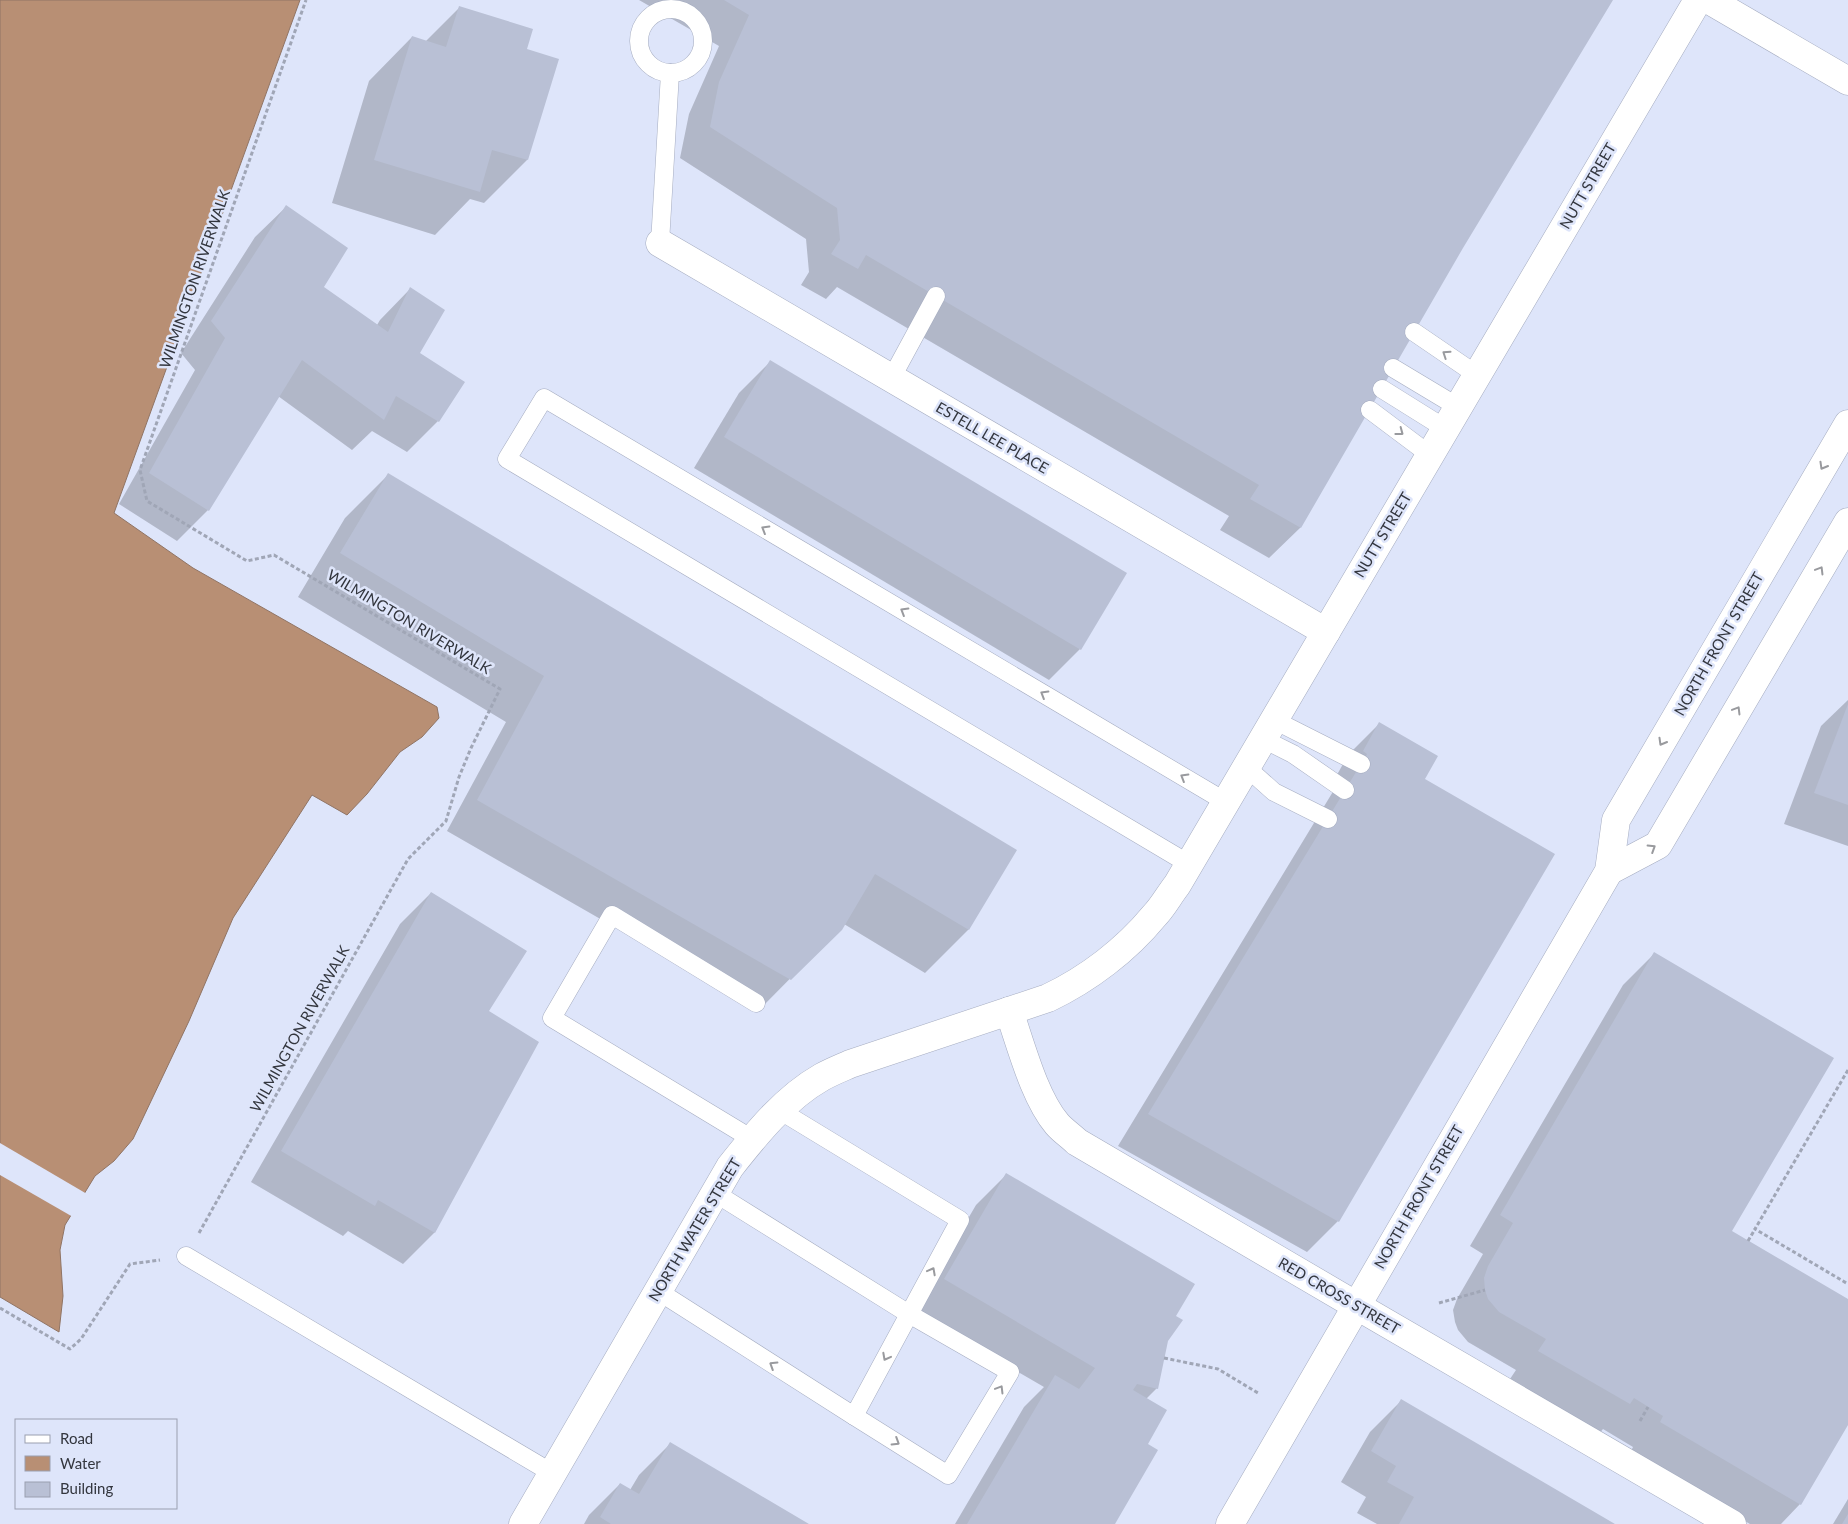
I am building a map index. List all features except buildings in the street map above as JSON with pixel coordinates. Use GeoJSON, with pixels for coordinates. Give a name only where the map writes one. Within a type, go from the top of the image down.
{"type":"FeatureCollection","features":[{"type":"Feature","properties":{"kind":"street","name":"NUTT STREET"},"geometry":{"type":"LineString","coordinates":[[1009,1011],[1048,998],[1067,989],[1131,941],[1155,916],[1226,802],[1698,0]]}},
{"type":"Feature","properties":{"kind":"street"},"geometry":{"type":"LineString","coordinates":[[1709,0],[1848,82]]}},
{"type":"Feature","properties":{"kind":"street","name":"ESTELL LEE PLACE"},"geometry":{"type":"LineString","coordinates":[[660,243],[1326,632]]}},
{"type":"Feature","properties":{"kind":"street","name":"NORTH FRONT STREET"},"geometry":{"type":"LineString","coordinates":[[1230,1524],[1609,871],[1616,820],[1848,424]]}},
{"type":"Feature","properties":{"kind":"street"},"geometry":{"type":"LineString","coordinates":[[1609,871],[1658,845],[1848,522]]}},
{"type":"Feature","properties":{"kind":"street","name":"NORTH WATER STREET"},"geometry":{"type":"LineString","coordinates":[[523,1524],[730,1167],[752,1139],[779,1110],[821,1078],[850,1064],[1009,1011]]}},
{"type":"Feature","properties":{"kind":"street","name":"RED CROSS STREET"},"geometry":{"type":"LineString","coordinates":[[1009,1011],[1047,1109],[1057,1125],[1077,1142],[1732,1524]]}},
{"type":"Feature","properties":{"kind":"lane"},"geometry":{"type":"LineString","coordinates":[[660,243],[670,73]]}},
{"type":"Feature","properties":{"kind":"lane"},"geometry":{"type":"LineString","coordinates":[[891,379],[936,296]]}},
{"type":"Feature","properties":{"kind":"lane"},"geometry":{"type":"LineString","coordinates":[[1414,332],[1477,375]]}},
{"type":"Feature","properties":{"kind":"lane"},"geometry":{"type":"LineString","coordinates":[[1393,368],[1452,418]]}},
{"type":"Feature","properties":{"kind":"lane"},"geometry":{"type":"LineString","coordinates":[[1382,389],[1452,418]]}},
{"type":"Feature","properties":{"kind":"lane"},"geometry":{"type":"LineString","coordinates":[[1189,864],[507,459],[544,398],[1226,802]]}},
{"type":"Feature","properties":{"kind":"lane"},"geometry":{"type":"LineString","coordinates":[[1370,410],[1430,455]]}},
{"type":"Feature","properties":{"kind":"lane"},"geometry":{"type":"LineString","coordinates":[[1268,730],[1362,764]]}},
{"type":"Feature","properties":{"kind":"lane"},"geometry":{"type":"LineString","coordinates":[[1268,730],[1293,754],[1345,790]]}},
{"type":"Feature","properties":{"kind":"lane"},"geometry":{"type":"LineString","coordinates":[[1246,767],[1274,792],[1328,819]]}},
{"type":"Feature","properties":{"kind":"lane"},"geometry":{"type":"LineString","coordinates":[[752,1139],[552,1018],[612,915],[756,1003]]}},
{"type":"Feature","properties":{"kind":"lane"},"geometry":{"type":"LineString","coordinates":[[779,1110],[960,1220],[854,1416]]}},
{"type":"Feature","properties":{"kind":"lane"},"geometry":{"type":"LineString","coordinates":[[658,1291],[948,1475],[1010,1372],[909,1314],[714,1193]]}},
{"type":"Feature","properties":{"kind":"lane"},"geometry":{"type":"LineString","coordinates":[[186,1256],[552,1473]]}},
{"type":"Feature","properties":{"kind":"path","name":"WILMINGTON RIVERWALK"},"geometry":{"type":"LineString","coordinates":[[186,1256],[408,859],[446,821],[459,777],[500,689],[274,555],[247,561],[146,502],[140,470],[306,0]]}},
{"type":"Feature","properties":{"kind":"path"},"geometry":{"type":"LineString","coordinates":[[1748,1241],[1848,1070]]}},
{"type":"Feature","properties":{"kind":"path"},"geometry":{"type":"LineString","coordinates":[[1755,1229],[1848,1284]]}},
{"type":"Feature","properties":{"kind":"path"},"geometry":{"type":"LineString","coordinates":[[0,1308],[70,1349],[81,1339],[130,1264],[186,1256]]}},
{"type":"Feature","properties":{"kind":"path"},"geometry":{"type":"LineString","coordinates":[[1439,1303],[1485,1290]]}},
{"type":"Feature","properties":{"kind":"path"},"geometry":{"type":"LineString","coordinates":[[1164,1358],[1218,1370],[1258,1393]]}},
{"type":"Feature","properties":{"kind":"path"},"geometry":{"type":"LineString","coordinates":[[1640,1421],[1648,1407]]}},
{"type":"Feature","properties":{"kind":"water"},"geometry":{"type":"Polygon","coordinates":[[[0,0],[300,0],[114,513],[193,568],[437,707],[439,718],[422,737],[400,752],[367,794],[347,815],[312,795],[233,918],[189,1021],[133,1139],[114,1161],[95,1176],[65,1225],[60,1250],[63,1296],[59,1332],[0,1297],[0,0]]]}},
{"type":"Feature","properties":{"kind":"pier"},"geometry":{"type":"Polygon","coordinates":[[[0,1143],[87,1194],[73,1217],[0,1175],[0,1143]]]}}]}
